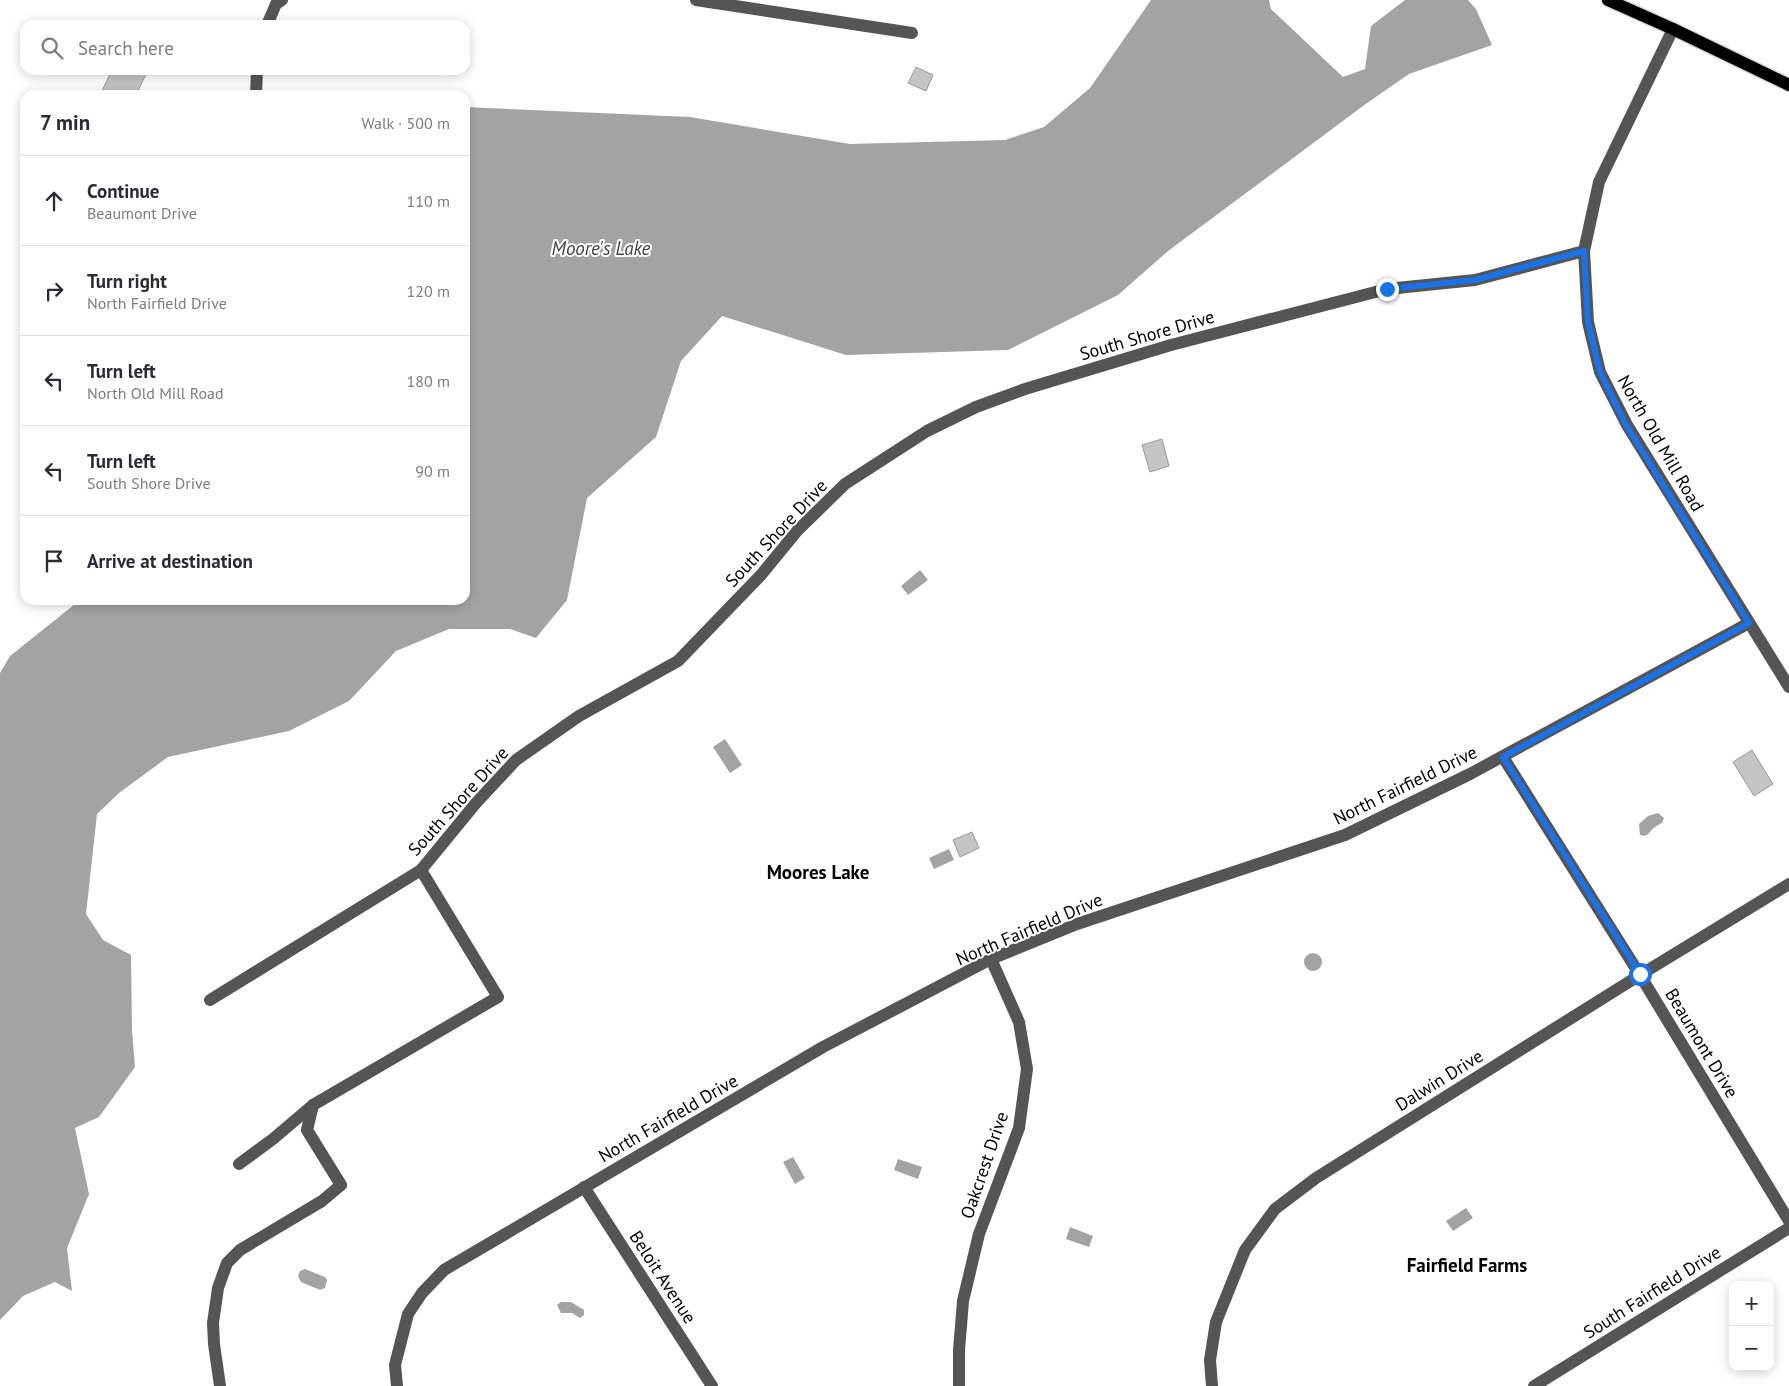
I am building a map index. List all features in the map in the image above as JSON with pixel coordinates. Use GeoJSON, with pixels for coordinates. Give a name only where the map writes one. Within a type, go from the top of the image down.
{"type":"FeatureCollection","features":[{"type":"Feature","properties":{"kind":"main road"},"geometry":{"type":"LineString","coordinates":[[1608,0],[1789,85]]}},
{"type":"Feature","properties":{"kind":"street"},"geometry":{"type":"LineString","coordinates":[[269,20],[276,4],[282,0]]}},
{"type":"Feature","properties":{"kind":"street"},"geometry":{"type":"LineString","coordinates":[[696,0],[912,33]]}},
{"type":"Feature","properties":{"kind":"street","name":"North Old Mill Road"},"geometry":{"type":"LineString","coordinates":[[1672,29],[1600,182],[1584,251],[1588,322],[1600,372],[1626,425],[1789,687]]}},
{"type":"Feature","properties":{"kind":"street"},"geometry":{"type":"LineString","coordinates":[[256,90],[257,75]]}},
{"type":"Feature","properties":{"kind":"street","name":"South Shore Drive"},"geometry":{"type":"LineString","coordinates":[[210,1000],[421,870],[476,803],[516,760],[579,716],[678,661],[761,575],[797,532],[845,484],[927,431],[976,407],[1025,389],[1171,345],[1387,289],[1475,280],[1584,251]]}},
{"type":"Feature","properties":{"kind":"street","name":"North Fairfield Drive"},"geometry":{"type":"LineString","coordinates":[[397,1386],[395,1365],[408,1314],[422,1293],[444,1270],[823,1048],[991,959],[1077,924],[1345,835],[1503,757],[1749,623]]}},
{"type":"Feature","properties":{"kind":"street","name":"Beaumont Drive"},"geometry":{"type":"LineString","coordinates":[[1503,757],[1640,974],[1789,1222]]}},
{"type":"Feature","properties":{"kind":"street"},"geometry":{"type":"LineString","coordinates":[[239,1164],[273,1139],[313,1105],[498,997],[421,870]]}},
{"type":"Feature","properties":{"kind":"street","name":"Dalwin Drive"},"geometry":{"type":"LineString","coordinates":[[1212,1386],[1210,1360],[1216,1322],[1245,1250],[1275,1209],[1316,1178],[1640,974],[1789,884]]}},
{"type":"Feature","properties":{"kind":"street","name":"Oakcrest Drive"},"geometry":{"type":"LineString","coordinates":[[959,1386],[959,1350],[963,1301],[979,1234],[1019,1128],[1027,1069],[1019,1022],[991,959]]}},
{"type":"Feature","properties":{"kind":"street"},"geometry":{"type":"LineString","coordinates":[[220,1386],[213,1323],[218,1288],[227,1263],[240,1250],[322,1201],[341,1185],[307,1130],[313,1105]]}},
{"type":"Feature","properties":{"kind":"street","name":"Beloit Avenue"},"geometry":{"type":"LineString","coordinates":[[584,1187],[712,1386]]}},
{"type":"Feature","properties":{"kind":"street","name":"South Fairfield Drive"},"geometry":{"type":"LineString","coordinates":[[1534,1386],[1789,1228]]}},
{"type":"Feature","properties":{"kind":"water","name":"Moore's Lake"},"geometry":{"type":"Polygon","coordinates":[[[1151,0],[1269,0],[1271,9],[1343,77],[1365,69],[1371,26],[1405,0],[1468,0],[1476,9],[1492,45],[1409,74],[1168,251],[1118,295],[1008,350],[846,355],[722,316],[681,361],[656,437],[587,498],[567,600],[536,638],[510,629],[449,629],[396,651],[349,701],[289,731],[168,757],[119,793],[97,814],[86,914],[103,940],[131,955],[132,1030],[135,1067],[99,1117],[75,1128],[89,1194],[67,1248],[72,1291],[55,1282],[23,1296],[0,1320],[0,673],[10,656],[74,605],[470,605],[470,107],[690,117],[850,144],[1005,140],[1044,127],[1090,88],[1151,0]]]}},
{"type":"Feature","properties":{"kind":"water"},"geometry":{"type":"Polygon","coordinates":[[[920,570],[928,580],[908,595],[901,586],[920,570]]]}},
{"type":"Feature","properties":{"kind":"water"},"geometry":{"type":"Polygon","coordinates":[[[725,739],[742,765],[730,773],[713,747],[725,739]]]}},
{"type":"Feature","properties":{"kind":"water"},"geometry":{"type":"Polygon","coordinates":[[[1658,813],[1664,818],[1662,823],[1647,835],[1640,835],[1639,824],[1648,816],[1658,813]]]}},
{"type":"Feature","properties":{"kind":"water"},"geometry":{"type":"Polygon","coordinates":[[[949,849],[954,860],[934,869],[929,858],[949,849]]]}},
{"type":"Feature","properties":{"kind":"water"},"geometry":{"type":"Polygon","coordinates":[[[1309,953],[1317,953],[1322,958],[1320,969],[1309,971],[1304,966],[1304,958],[1309,953]]]}},
{"type":"Feature","properties":{"kind":"water"},"geometry":{"type":"Polygon","coordinates":[[[793,1157],[805,1178],[795,1184],[783,1162],[793,1157]]]}},
{"type":"Feature","properties":{"kind":"water"},"geometry":{"type":"Polygon","coordinates":[[[898,1159],[922,1167],[918,1179],[894,1170],[898,1159]]]}},
{"type":"Feature","properties":{"kind":"water"},"geometry":{"type":"Polygon","coordinates":[[[1466,1208],[1473,1218],[1453,1231],[1446,1221],[1466,1208]]]}},
{"type":"Feature","properties":{"kind":"water"},"geometry":{"type":"Polygon","coordinates":[[[1070,1227],[1093,1236],[1089,1247],[1066,1239],[1070,1227]]]}},
{"type":"Feature","properties":{"kind":"water"},"geometry":{"type":"Polygon","coordinates":[[[305,1269],[325,1277],[327,1280],[325,1288],[320,1290],[301,1282],[298,1276],[300,1271],[305,1269]]]}},
{"type":"Feature","properties":{"kind":"water"},"geometry":{"type":"Polygon","coordinates":[[[561,1302],[571,1302],[584,1310],[584,1315],[580,1318],[572,1313],[561,1313],[557,1305],[561,1302]]]}},
{"type":"Feature","properties":{"kind":"building"},"geometry":{"type":"Polygon","coordinates":[[[916,67],[933,75],[926,91],[908,83],[916,67]]]}},
{"type":"Feature","properties":{"kind":"building"},"geometry":{"type":"Polygon","coordinates":[[[110,75],[146,75],[138,90],[102,90],[110,75]]]}},
{"type":"Feature","properties":{"kind":"building"},"geometry":{"type":"Polygon","coordinates":[[[1162,439],[1169,466],[1150,472],[1142,445],[1162,439]]]}},
{"type":"Feature","properties":{"kind":"building"},"geometry":{"type":"Polygon","coordinates":[[[1752,750],[1773,784],[1754,796],[1733,762],[1752,750]]]}},
{"type":"Feature","properties":{"kind":"building"},"geometry":{"type":"Polygon","coordinates":[[[972,832],[979,848],[960,857],[953,840],[972,832]]]}},
{"type":"Feature","properties":{"kind":"district","name":"Moores Lake"},"geometry":{"type":"Point","coordinates":[818,872]}},
{"type":"Feature","properties":{"kind":"district","name":"Fairfield Farms"},"geometry":{"type":"Point","coordinates":[1467,1265]}},
{"type":"Feature","properties":{"kind":"route"},"geometry":{"type":"LineString","coordinates":[[1387,289],[1475,280],[1584,251],[1588,322],[1600,372],[1626,425],[1749,623],[1503,757],[1640,974]]}}]}
